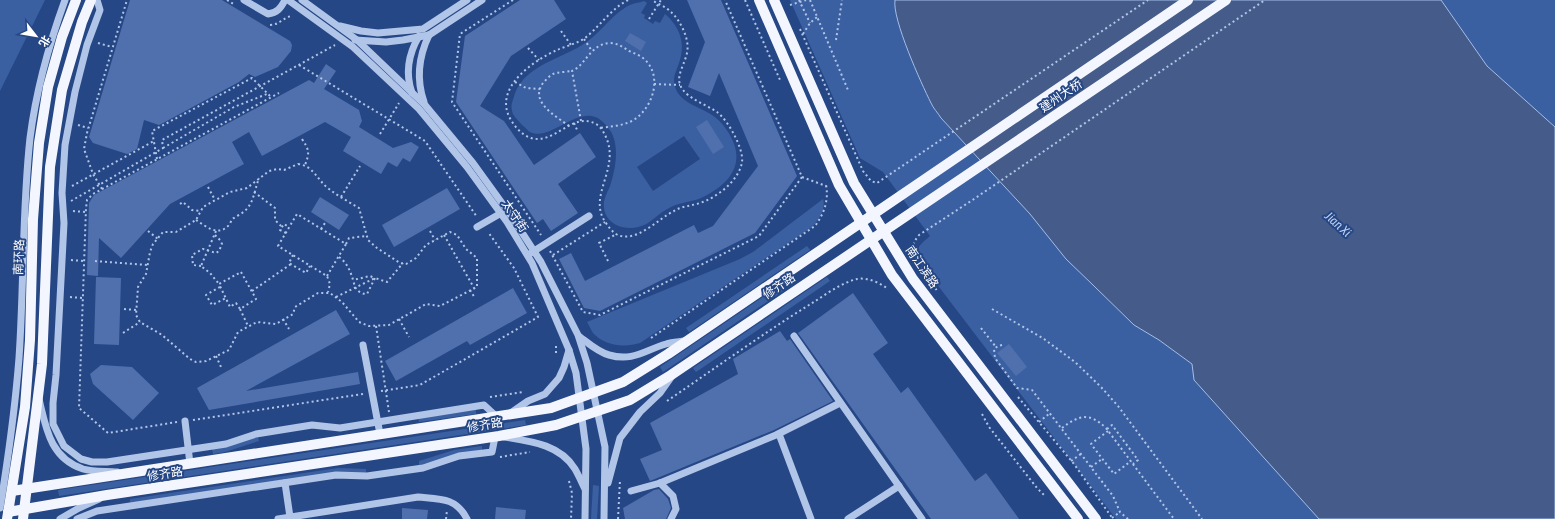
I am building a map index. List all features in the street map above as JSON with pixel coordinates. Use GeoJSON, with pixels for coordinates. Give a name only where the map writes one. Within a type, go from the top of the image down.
{"type":"FeatureCollection","features":[{"type":"Feature","properties":{"kind":"main road","name":"南环路"},"geometry":{"type":"LineString","coordinates":[[5,513],[12,491],[25,407],[30,340],[33,219],[39,143],[48,87],[62,37],[76,0]]}},
{"type":"Feature","properties":{"kind":"main road"},"geometry":{"type":"LineString","coordinates":[[24,514],[42,364],[50,167],[62,90],[82,22],[91,0]]}},
{"type":"Feature","properties":{"kind":"main road"},"geometry":{"type":"LineString","coordinates":[[759,0],[839,185],[892,275],[1078,519]]}},
{"type":"Feature","properties":{"kind":"main road","name":"南江滨路"},"geometry":{"type":"LineString","coordinates":[[774,0],[854,183],[913,279],[1096,519]]}},
{"type":"Feature","properties":{"kind":"main road","name":"建州大桥"},"geometry":{"type":"LineString","coordinates":[[898,196],[1188,0]]}},
{"type":"Feature","properties":{"kind":"main road","name":"建州大桥"},"geometry":{"type":"LineString","coordinates":[[910,213],[1226,0]]}},
{"type":"Feature","properties":{"kind":"main road","name":"修齐路"},"geometry":{"type":"LineString","coordinates":[[12,491],[551,408],[623,382],[689,340],[898,196]]}},
{"type":"Feature","properties":{"kind":"main road","name":"修齐路"},"geometry":{"type":"LineString","coordinates":[[5,513],[24,514],[107,496],[497,436],[556,424],[630,400],[676,372],[910,213]]}},
{"type":"Feature","properties":{"kind":"street"},"geometry":{"type":"LineString","coordinates":[[5,513],[19,358],[26,192],[30,137],[39,86],[57,22],[65,0]]}},
{"type":"Feature","properties":{"kind":"street"},"geometry":{"type":"LineString","coordinates":[[97,0],[100,10],[87,45],[75,92],[65,145],[62,193],[64,223],[56,375],[53,403],[53,424],[64,446],[81,459],[92,462],[107,462],[226,444],[256,434],[312,425],[340,428],[377,418],[484,405],[496,417]]}},
{"type":"Feature","properties":{"kind":"street"},"geometry":{"type":"LineString","coordinates":[[244,0],[268,14],[275,13],[287,0]]}},
{"type":"Feature","properties":{"kind":"street","name":"太守街"},"geometry":{"type":"LineString","coordinates":[[287,0],[340,41],[353,47],[416,107],[503,211]]}},
{"type":"Feature","properties":{"kind":"street","name":"太守街"},"geometry":{"type":"LineString","coordinates":[[302,0],[357,40],[425,105],[473,163],[530,253],[541,262],[578,335],[587,363],[605,447],[604,519]]}},
{"type":"Feature","properties":{"kind":"street"},"geometry":{"type":"LineString","coordinates":[[416,107],[408,78],[408,67],[411,54],[418,38],[423,29],[467,0]]}},
{"type":"Feature","properties":{"kind":"street"},"geometry":{"type":"LineString","coordinates":[[340,41],[357,40],[386,42],[429,35],[482,0]]}},
{"type":"Feature","properties":{"kind":"street"},"geometry":{"type":"LineString","coordinates":[[336,24],[361,31],[378,33],[423,29]]}},
{"type":"Feature","properties":{"kind":"street"},"geometry":{"type":"LineString","coordinates":[[425,105],[420,91],[418,74],[420,58],[429,35]]}},
{"type":"Feature","properties":{"kind":"street"},"geometry":{"type":"LineString","coordinates":[[480,225],[503,211]]}},
{"type":"Feature","properties":{"kind":"street"},"geometry":{"type":"LineString","coordinates":[[530,253],[589,216]]}},
{"type":"Feature","properties":{"kind":"street","name":"太守街"},"geometry":{"type":"LineString","coordinates":[[530,253],[532,263],[569,350],[576,373],[586,449],[585,519]]}},
{"type":"Feature","properties":{"kind":"street"},"geometry":{"type":"LineString","coordinates":[[578,335],[594,348],[608,355],[624,358],[634,357],[666,344],[689,340]]}},
{"type":"Feature","properties":{"kind":"street"},"geometry":{"type":"LineString","coordinates":[[794,336],[922,519]]}},
{"type":"Feature","properties":{"kind":"street"},"geometry":{"type":"LineString","coordinates":[[363,345],[380,434]]}},
{"type":"Feature","properties":{"kind":"street"},"geometry":{"type":"LineString","coordinates":[[507,415],[528,401],[545,394],[559,378],[569,350]]}},
{"type":"Feature","properties":{"kind":"street"},"geometry":{"type":"LineString","coordinates":[[605,495],[620,438],[640,412],[660,393],[676,372]]}},
{"type":"Feature","properties":{"kind":"street"},"geometry":{"type":"LineString","coordinates":[[39,395],[49,438],[58,453],[72,464],[84,469],[131,473]]}},
{"type":"Feature","properties":{"kind":"street"},"geometry":{"type":"LineString","coordinates":[[631,491],[660,483],[779,434],[840,403]]}},
{"type":"Feature","properties":{"kind":"street"},"geometry":{"type":"LineString","coordinates":[[185,421],[190,464]]}},
{"type":"Feature","properties":{"kind":"street"},"geometry":{"type":"LineString","coordinates":[[779,434],[811,519]]}},
{"type":"Feature","properties":{"kind":"street"},"geometry":{"type":"LineString","coordinates":[[77,519],[97,511],[336,475],[367,476],[423,468],[459,456],[492,452],[497,436],[536,442],[550,447],[566,459],[575,469],[586,491]]}},
{"type":"Feature","properties":{"kind":"street"},"geometry":{"type":"LineString","coordinates":[[286,483],[290,517]]}},
{"type":"Feature","properties":{"kind":"street"},"geometry":{"type":"LineString","coordinates":[[660,483],[673,496],[676,509],[672,519]]}},
{"type":"Feature","properties":{"kind":"street"},"geometry":{"type":"LineString","coordinates":[[848,519],[899,486]]}},
{"type":"Feature","properties":{"kind":"street"},"geometry":{"type":"LineString","coordinates":[[60,519],[79,508],[107,496]]}},
{"type":"Feature","properties":{"kind":"street"},"geometry":{"type":"LineString","coordinates":[[278,519],[418,497],[440,499],[452,502],[463,511],[467,519]]}},
{"type":"Feature","properties":{"kind":"path"},"geometry":{"type":"LineString","coordinates":[[102,189],[93,174],[84,148],[88,128],[127,0]]}},
{"type":"Feature","properties":{"kind":"path"},"geometry":{"type":"LineString","coordinates":[[228,0],[239,7]]}},
{"type":"Feature","properties":{"kind":"path"},"geometry":{"type":"LineString","coordinates":[[513,0],[460,34],[452,102],[546,243],[583,312]]}},
{"type":"Feature","properties":{"kind":"path"},"geometry":{"type":"LineString","coordinates":[[628,0],[612,12],[584,38],[539,60],[525,71],[509,89],[506,97],[506,105],[510,119],[519,131],[525,135],[539,139],[547,138],[574,123],[581,122],[591,122],[600,128],[606,138],[610,152],[609,167],[600,198],[600,216],[610,229],[617,234],[626,236],[647,230],[674,210],[709,200],[729,185],[739,172],[742,163],[740,147],[724,119],[718,113],[681,89],[679,75],[688,52],[686,36],[676,18],[670,11],[652,0]]}},
{"type":"Feature","properties":{"kind":"path"},"geometry":{"type":"LineString","coordinates":[[649,19],[661,0]]}},
{"type":"Feature","properties":{"kind":"path"},"geometry":{"type":"LineString","coordinates":[[725,0],[802,177],[826,186]]}},
{"type":"Feature","properties":{"kind":"path"},"geometry":{"type":"LineString","coordinates":[[745,0],[783,86]]}},
{"type":"Feature","properties":{"kind":"path"},"geometry":{"type":"LineString","coordinates":[[787,0],[792,11]]}},
{"type":"Feature","properties":{"kind":"path"},"geometry":{"type":"LineString","coordinates":[[790,5],[806,0]]}},
{"type":"Feature","properties":{"kind":"path"},"geometry":{"type":"LineString","coordinates":[[810,0],[848,90]]}},
{"type":"Feature","properties":{"kind":"path"},"geometry":{"type":"LineString","coordinates":[[836,40],[842,0]]}},
{"type":"Feature","properties":{"kind":"path"},"geometry":{"type":"LineString","coordinates":[[800,28],[863,171],[871,181],[876,183],[1148,0]]}},
{"type":"Feature","properties":{"kind":"path"},"geometry":{"type":"LineString","coordinates":[[939,292],[915,260],[912,252],[913,242],[923,232],[974,199],[1265,0]]}},
{"type":"Feature","properties":{"kind":"path"},"geometry":{"type":"LineString","coordinates":[[800,1],[810,23]]}},
{"type":"Feature","properties":{"kind":"path"},"geometry":{"type":"LineString","coordinates":[[269,25],[279,23],[290,15],[294,16]]}},
{"type":"Feature","properties":{"kind":"path"},"geometry":{"type":"LineString","coordinates":[[803,34],[810,23],[817,18]]}},
{"type":"Feature","properties":{"kind":"path"},"geometry":{"type":"LineString","coordinates":[[561,31],[571,45]]}},
{"type":"Feature","properties":{"kind":"path"},"geometry":{"type":"LineString","coordinates":[[584,38],[592,51]]}},
{"type":"Feature","properties":{"kind":"path"},"geometry":{"type":"LineString","coordinates":[[163,148],[162,140],[334,46],[340,41]]}},
{"type":"Feature","properties":{"kind":"path"},"geometry":{"type":"LineString","coordinates":[[94,42],[112,47]]}},
{"type":"Feature","properties":{"kind":"path"},"geometry":{"type":"LineString","coordinates":[[329,42],[334,46]]}},
{"type":"Feature","properties":{"kind":"path"},"geometry":{"type":"LineString","coordinates":[[569,126],[547,110],[540,100],[540,89],[545,80],[552,74],[578,69],[592,51],[609,43],[618,44],[644,59],[651,69],[654,84],[650,103],[643,112],[625,124],[600,128]]}},
{"type":"Feature","properties":{"kind":"path"},"geometry":{"type":"LineString","coordinates":[[528,48],[539,60]]}},
{"type":"Feature","properties":{"kind":"path"},"geometry":{"type":"LineString","coordinates":[[299,65],[425,141],[480,225],[514,268],[538,317]]}},
{"type":"Feature","properties":{"kind":"path"},"geometry":{"type":"LineString","coordinates":[[572,71],[581,122]]}},
{"type":"Feature","properties":{"kind":"path"},"geometry":{"type":"LineString","coordinates":[[157,159],[152,131],[252,78],[271,98]]}},
{"type":"Feature","properties":{"kind":"path"},"geometry":{"type":"LineString","coordinates":[[515,81],[526,88],[540,89]]}},
{"type":"Feature","properties":{"kind":"path"},"geometry":{"type":"LineString","coordinates":[[654,84],[670,86],[680,85]]}},
{"type":"Feature","properties":{"kind":"path"},"geometry":{"type":"LineString","coordinates":[[280,93],[116,181],[93,194],[87,200],[82,298],[79,408],[108,433],[420,384],[543,315]]}},
{"type":"Feature","properties":{"kind":"path"},"geometry":{"type":"LineString","coordinates":[[68,203],[112,176],[234,107],[267,94]]}},
{"type":"Feature","properties":{"kind":"path"},"geometry":{"type":"LineString","coordinates":[[231,102],[234,107]]}},
{"type":"Feature","properties":{"kind":"path"},"geometry":{"type":"LineString","coordinates":[[380,134],[400,102]]}},
{"type":"Feature","properties":{"kind":"path"},"geometry":{"type":"LineString","coordinates":[[574,123],[578,132]]}},
{"type":"Feature","properties":{"kind":"path"},"geometry":{"type":"LineString","coordinates":[[74,124],[88,128]]}},
{"type":"Feature","properties":{"kind":"path"},"geometry":{"type":"LineString","coordinates":[[302,139],[308,150],[308,157],[305,165]]}},
{"type":"Feature","properties":{"kind":"path"},"geometry":{"type":"LineString","coordinates":[[67,188],[154,141]]}},
{"type":"Feature","properties":{"kind":"path"},"geometry":{"type":"LineString","coordinates":[[298,164],[305,165],[311,169],[327,188],[358,208],[368,240],[377,248],[400,263],[406,264],[416,258],[426,245],[450,232],[457,235],[466,249],[477,258],[477,287],[440,306],[426,304],[389,325],[376,326],[369,326],[359,322],[336,297],[328,293],[318,293],[295,307],[293,314],[276,324],[257,322],[238,332],[229,350],[206,361],[196,362],[190,359],[162,335],[140,322],[136,315],[138,287],[146,274],[153,244],[163,232],[176,232],[196,220],[203,207],[230,192],[247,188],[259,177],[269,171],[277,169],[284,170],[298,164]]}},
{"type":"Feature","properties":{"kind":"path"},"geometry":{"type":"LineString","coordinates":[[340,197],[360,166]]}},
{"type":"Feature","properties":{"kind":"path"},"geometry":{"type":"LineString","coordinates":[[196,220],[214,231],[220,231],[228,226],[233,218],[241,214],[252,202],[259,177]]}},
{"type":"Feature","properties":{"kind":"path"},"geometry":{"type":"LineString","coordinates":[[578,314],[583,312],[600,315],[759,236],[802,177]]}},
{"type":"Feature","properties":{"kind":"path"},"geometry":{"type":"LineString","coordinates":[[650,338],[815,226],[822,218],[827,202],[826,186],[823,179]]}},
{"type":"Feature","properties":{"kind":"path"},"geometry":{"type":"LineString","coordinates":[[208,186],[215,200]]}},
{"type":"Feature","properties":{"kind":"path"},"geometry":{"type":"LineString","coordinates":[[254,192],[275,208],[275,220],[282,227],[280,230],[286,233]]}},
{"type":"Feature","properties":{"kind":"path"},"geometry":{"type":"LineString","coordinates":[[180,204],[183,202],[192,210],[201,211]]}},
{"type":"Feature","properties":{"kind":"path"},"geometry":{"type":"LineString","coordinates":[[68,211],[86,212]]}},
{"type":"Feature","properties":{"kind":"path"},"geometry":{"type":"LineString","coordinates":[[328,293],[330,284],[327,276],[278,246],[297,214],[346,244]]}},
{"type":"Feature","properties":{"kind":"path"},"geometry":{"type":"LineString","coordinates":[[553,255],[605,222]]}},
{"type":"Feature","properties":{"kind":"path"},"geometry":{"type":"LineString","coordinates":[[321,229],[325,223]]}},
{"type":"Feature","properties":{"kind":"path"},"geometry":{"type":"LineString","coordinates":[[282,227],[284,224],[289,227]]}},
{"type":"Feature","properties":{"kind":"path"},"geometry":{"type":"LineString","coordinates":[[148,231],[158,239]]}},
{"type":"Feature","properties":{"kind":"path"},"geometry":{"type":"LineString","coordinates":[[201,266],[216,231]]}},
{"type":"Feature","properties":{"kind":"path"},"geometry":{"type":"LineString","coordinates":[[430,231],[435,240]]}},
{"type":"Feature","properties":{"kind":"path"},"geometry":{"type":"LineString","coordinates":[[608,261],[599,243],[617,234]]}},
{"type":"Feature","properties":{"kind":"path"},"geometry":{"type":"LineString","coordinates":[[215,235],[222,244],[219,251],[216,253],[203,249],[192,256],[193,264],[201,266],[210,273],[230,307],[236,303],[248,326]]}},
{"type":"Feature","properties":{"kind":"path"},"geometry":{"type":"LineString","coordinates":[[444,235],[474,288]]}},
{"type":"Feature","properties":{"kind":"path"},"geometry":{"type":"LineString","coordinates":[[327,276],[349,238],[367,236]]}},
{"type":"Feature","properties":{"kind":"path"},"geometry":{"type":"LineString","coordinates":[[291,264],[289,262],[293,255]]}},
{"type":"Feature","properties":{"kind":"path"},"geometry":{"type":"LineString","coordinates":[[338,257],[344,260],[347,265],[358,291],[367,294],[375,278]]}},
{"type":"Feature","properties":{"kind":"path"},"geometry":{"type":"LineString","coordinates":[[68,260],[84,261]]}},
{"type":"Feature","properties":{"kind":"path"},"geometry":{"type":"LineString","coordinates":[[95,261],[147,265]]}},
{"type":"Feature","properties":{"kind":"path"},"geometry":{"type":"LineString","coordinates":[[353,280],[370,276],[387,282],[403,263]]}},
{"type":"Feature","properties":{"kind":"path"},"geometry":{"type":"LineString","coordinates":[[291,264],[306,273],[310,266]]}},
{"type":"Feature","properties":{"kind":"path"},"geometry":{"type":"LineString","coordinates":[[252,291],[291,264]]}},
{"type":"Feature","properties":{"kind":"path"},"geometry":{"type":"LineString","coordinates":[[226,298],[212,305],[206,294],[241,272],[256,299],[240,309]]}},
{"type":"Feature","properties":{"kind":"path"},"geometry":{"type":"LineString","coordinates":[[336,297],[375,278]]}},
{"type":"Feature","properties":{"kind":"path"},"geometry":{"type":"LineString","coordinates":[[470,290],[475,298]]}},
{"type":"Feature","properties":{"kind":"path"},"geometry":{"type":"LineString","coordinates":[[64,297],[82,298]]}},
{"type":"Feature","properties":{"kind":"path"},"geometry":{"type":"LineString","coordinates":[[124,309],[136,310]]}},
{"type":"Feature","properties":{"kind":"path"},"geometry":{"type":"LineString","coordinates":[[992,309],[1044,339],[1075,362],[1101,387],[1118,406],[1202,519]]}},
{"type":"Feature","properties":{"kind":"path"},"geometry":{"type":"LineString","coordinates":[[283,319],[289,329]]}},
{"type":"Feature","properties":{"kind":"path"},"geometry":{"type":"LineString","coordinates":[[399,319],[409,337]]}},
{"type":"Feature","properties":{"kind":"path"},"geometry":{"type":"LineString","coordinates":[[124,333],[140,322]]}},
{"type":"Feature","properties":{"kind":"path"},"geometry":{"type":"LineString","coordinates":[[376,326],[389,413]]}},
{"type":"Feature","properties":{"kind":"path"},"geometry":{"type":"LineString","coordinates":[[980,328],[996,347]]}},
{"type":"Feature","properties":{"kind":"path"},"geometry":{"type":"LineString","coordinates":[[556,343],[556,356]]}},
{"type":"Feature","properties":{"kind":"path"},"geometry":{"type":"LineString","coordinates":[[1002,345],[996,347],[993,354],[995,358],[1017,388],[1032,390],[1113,496],[1120,512],[1128,519]]}},
{"type":"Feature","properties":{"kind":"path"},"geometry":{"type":"LineString","coordinates":[[216,356],[221,367]]}},
{"type":"Feature","properties":{"kind":"path"},"geometry":{"type":"LineString","coordinates":[[489,397],[528,391]]}},
{"type":"Feature","properties":{"kind":"path"},"geometry":{"type":"LineString","coordinates":[[1014,392],[1071,461],[1113,518],[1120,512]]}},
{"type":"Feature","properties":{"kind":"path"},"geometry":{"type":"LineString","coordinates":[[377,418],[396,412]]}},
{"type":"Feature","properties":{"kind":"path"},"geometry":{"type":"LineString","coordinates":[[1039,422],[1050,413]]}},
{"type":"Feature","properties":{"kind":"path"},"geometry":{"type":"LineString","coordinates":[[1061,428],[1073,419],[1080,417],[1089,417],[1099,421],[1174,519]]}},
{"type":"Feature","properties":{"kind":"path"},"geometry":{"type":"LineString","coordinates":[[1131,461],[1114,474],[1091,444],[1112,425],[1138,460],[1133,464]]}},
{"type":"Feature","properties":{"kind":"path"},"geometry":{"type":"LineString","coordinates":[[1071,461],[1081,454]]}},
{"type":"Feature","properties":{"kind":"path"},"geometry":{"type":"LineString","coordinates":[[1092,468],[1102,459]]}},
{"type":"Feature","properties":{"kind":"shaded area"},"geometry":{"type":"Polygon","coordinates":[[[0,0],[45,0],[0,91],[0,0]]]}},
{"type":"Feature","properties":{"kind":"shaded area"},"geometry":{"type":"Polygon","coordinates":[[[790,0],[895,0],[895,9],[902,36],[932,105],[941,118],[1030,214],[1066,259],[1134,325],[1159,340],[1192,364],[1195,380],[1319,519],[1116,519],[920,262],[918,253],[919,247],[930,236],[883,172],[860,158],[790,0]]]}},
{"type":"Feature","properties":{"kind":"shaded area"},"geometry":{"type":"Polygon","coordinates":[[[1441,0],[1555,0],[1555,127],[1487,66],[1441,0]]]}},
{"type":"Feature","properties":{"kind":"shaded area"},"geometry":{"type":"Polygon","coordinates":[[[644,1],[647,3],[641,13],[645,15],[644,18],[653,24],[655,21],[660,23],[665,14],[678,30],[682,43],[682,49],[674,80],[675,87],[681,97],[712,115],[726,129],[732,138],[735,147],[736,164],[729,178],[717,189],[699,199],[671,207],[644,225],[631,228],[622,227],[615,224],[607,217],[604,211],[604,202],[610,186],[616,161],[615,142],[610,130],[605,124],[596,117],[587,116],[577,118],[548,132],[539,134],[530,132],[513,114],[512,102],[517,89],[524,79],[532,72],[588,41],[623,9],[632,4],[644,1]],[[684,136],[637,167],[653,191],[700,159],[684,136]]]}},
{"type":"Feature","properties":{"kind":"shaded area"},"geometry":{"type":"Polygon","coordinates":[[[823,199],[823,210],[812,227],[640,343],[634,345],[615,345],[603,341],[592,332],[587,322],[740,259],[753,252],[823,199]]]}},
{"type":"Feature","properties":{"kind":"shaded area"},"geometry":{"type":"Polygon","coordinates":[[[807,246],[810,250],[689,332],[686,328],[807,246]]]}},
{"type":"Feature","properties":{"kind":"shaded area"},"geometry":{"type":"Polygon","coordinates":[[[827,277],[830,281],[696,372],[693,368],[827,277]]]}},
{"type":"Feature","properties":{"kind":"shaded area"},"geometry":{"type":"Polygon","coordinates":[[[782,284],[786,289],[663,372],[660,367],[782,284]]]}},
{"type":"Feature","properties":{"kind":"shaded area"},"geometry":{"type":"Polygon","coordinates":[[[476,409],[476,414],[419,422],[418,417],[476,409]]]}},
{"type":"Feature","properties":{"kind":"shaded area"},"geometry":{"type":"Polygon","coordinates":[[[525,420],[526,425],[59,496],[58,490],[525,420]]]}},
{"type":"Feature","properties":{"kind":"shaded area"},"geometry":{"type":"Polygon","coordinates":[[[258,437],[259,441],[225,452],[213,454],[212,449],[258,437]]]}},
{"type":"Feature","properties":{"kind":"shaded area"},"geometry":{"type":"Polygon","coordinates":[[[482,446],[482,450],[419,465],[419,461],[454,450],[482,446]]]}},
{"type":"Feature","properties":{"kind":"shaded area"},"geometry":{"type":"Polygon","coordinates":[[[338,468],[366,469],[366,473],[130,504],[130,499],[338,468]]]}},
{"type":"Feature","properties":{"kind":"shaded area"},"geometry":{"type":"Polygon","coordinates":[[[593,485],[599,486],[597,519],[591,519],[593,485]]]}},
{"type":"Feature","properties":{"kind":"water","name":"Jian Xi"},"geometry":{"type":"Polygon","coordinates":[[[895,0],[1441,0],[1487,66],[1555,127],[1555,519],[1319,519],[1194,380],[1192,364],[1159,340],[1134,325],[1066,259],[1030,214],[941,118],[932,105],[902,36],[895,9],[895,0]]]}},
{"type":"Feature","properties":{"kind":"building"},"geometry":{"type":"Polygon","coordinates":[[[130,0],[222,0],[290,41],[292,45],[291,51],[278,67],[255,77],[249,74],[239,82],[159,125],[144,120],[137,149],[127,154],[93,143],[89,137],[130,0]]]}},
{"type":"Feature","properties":{"kind":"building"},"geometry":{"type":"Polygon","coordinates":[[[520,0],[554,0],[566,19],[511,56],[480,106],[504,121],[534,165],[580,133],[596,157],[558,184],[578,213],[551,231],[543,219],[537,223],[456,102],[465,36],[520,0]]]}},
{"type":"Feature","properties":{"kind":"building"},"geometry":{"type":"Polygon","coordinates":[[[687,0],[721,0],[797,176],[755,233],[600,311],[584,308],[559,259],[571,253],[585,281],[694,225],[698,233],[713,226],[758,166],[719,73],[710,96],[688,87],[705,42],[687,0]]]}},
{"type":"Feature","properties":{"kind":"building"},"geometry":{"type":"Polygon","coordinates":[[[630,33],[646,42],[641,51],[625,41],[630,33]]]}},
{"type":"Feature","properties":{"kind":"building"},"geometry":{"type":"Polygon","coordinates":[[[326,64],[336,71],[324,89],[359,110],[362,121],[359,127],[393,148],[411,142],[419,147],[410,162],[403,158],[397,167],[388,162],[381,174],[343,151],[351,137],[325,122],[262,156],[249,132],[232,142],[244,164],[170,204],[121,258],[99,238],[98,276],[87,275],[89,203],[94,195],[309,80],[314,83],[326,64]]]}},
{"type":"Feature","properties":{"kind":"building"},"geometry":{"type":"Polygon","coordinates":[[[707,120],[724,147],[713,154],[696,127],[707,120]]]}},
{"type":"Feature","properties":{"kind":"building"},"geometry":{"type":"Polygon","coordinates":[[[447,188],[460,209],[394,247],[382,225],[447,188]]]}},
{"type":"Feature","properties":{"kind":"building"},"geometry":{"type":"Polygon","coordinates":[[[320,197],[349,215],[339,230],[311,212],[320,197]]]}},
{"type":"Feature","properties":{"kind":"building"},"geometry":{"type":"Polygon","coordinates":[[[96,277],[121,278],[119,345],[94,344],[96,277]]]}},
{"type":"Feature","properties":{"kind":"building"},"geometry":{"type":"Polygon","coordinates":[[[513,288],[527,313],[470,345],[467,341],[396,381],[385,361],[513,288]]]}},
{"type":"Feature","properties":{"kind":"building"},"geometry":{"type":"Polygon","coordinates":[[[853,293],[888,343],[873,354],[901,393],[908,387],[975,481],[986,473],[1019,519],[931,519],[798,333],[853,293]]]}},
{"type":"Feature","properties":{"kind":"building"},"geometry":{"type":"Polygon","coordinates":[[[336,310],[350,334],[246,391],[358,372],[360,384],[209,410],[197,388],[336,310]]]}},
{"type":"Feature","properties":{"kind":"building"},"geometry":{"type":"Polygon","coordinates":[[[780,331],[787,341],[790,339],[833,401],[774,430],[650,481],[640,459],[662,450],[650,423],[738,374],[733,359],[780,331]]]}},
{"type":"Feature","properties":{"kind":"building"},"geometry":{"type":"Polygon","coordinates":[[[1009,344],[1027,367],[1016,376],[997,353],[1009,344]]]}},
{"type":"Feature","properties":{"kind":"building"},"geometry":{"type":"Polygon","coordinates":[[[101,365],[132,367],[159,393],[133,420],[93,384],[90,374],[101,365]]]}},
{"type":"Feature","properties":{"kind":"building"},"geometry":{"type":"Polygon","coordinates":[[[659,489],[668,499],[671,508],[666,519],[625,519],[623,508],[654,490],[659,489]]]}},
{"type":"Feature","properties":{"kind":"building"},"geometry":{"type":"Polygon","coordinates":[[[496,507],[526,510],[525,519],[495,519],[496,507]]]}},
{"type":"Feature","properties":{"kind":"building"},"geometry":{"type":"Polygon","coordinates":[[[402,508],[428,510],[427,519],[402,519],[402,508]]]}}]}
